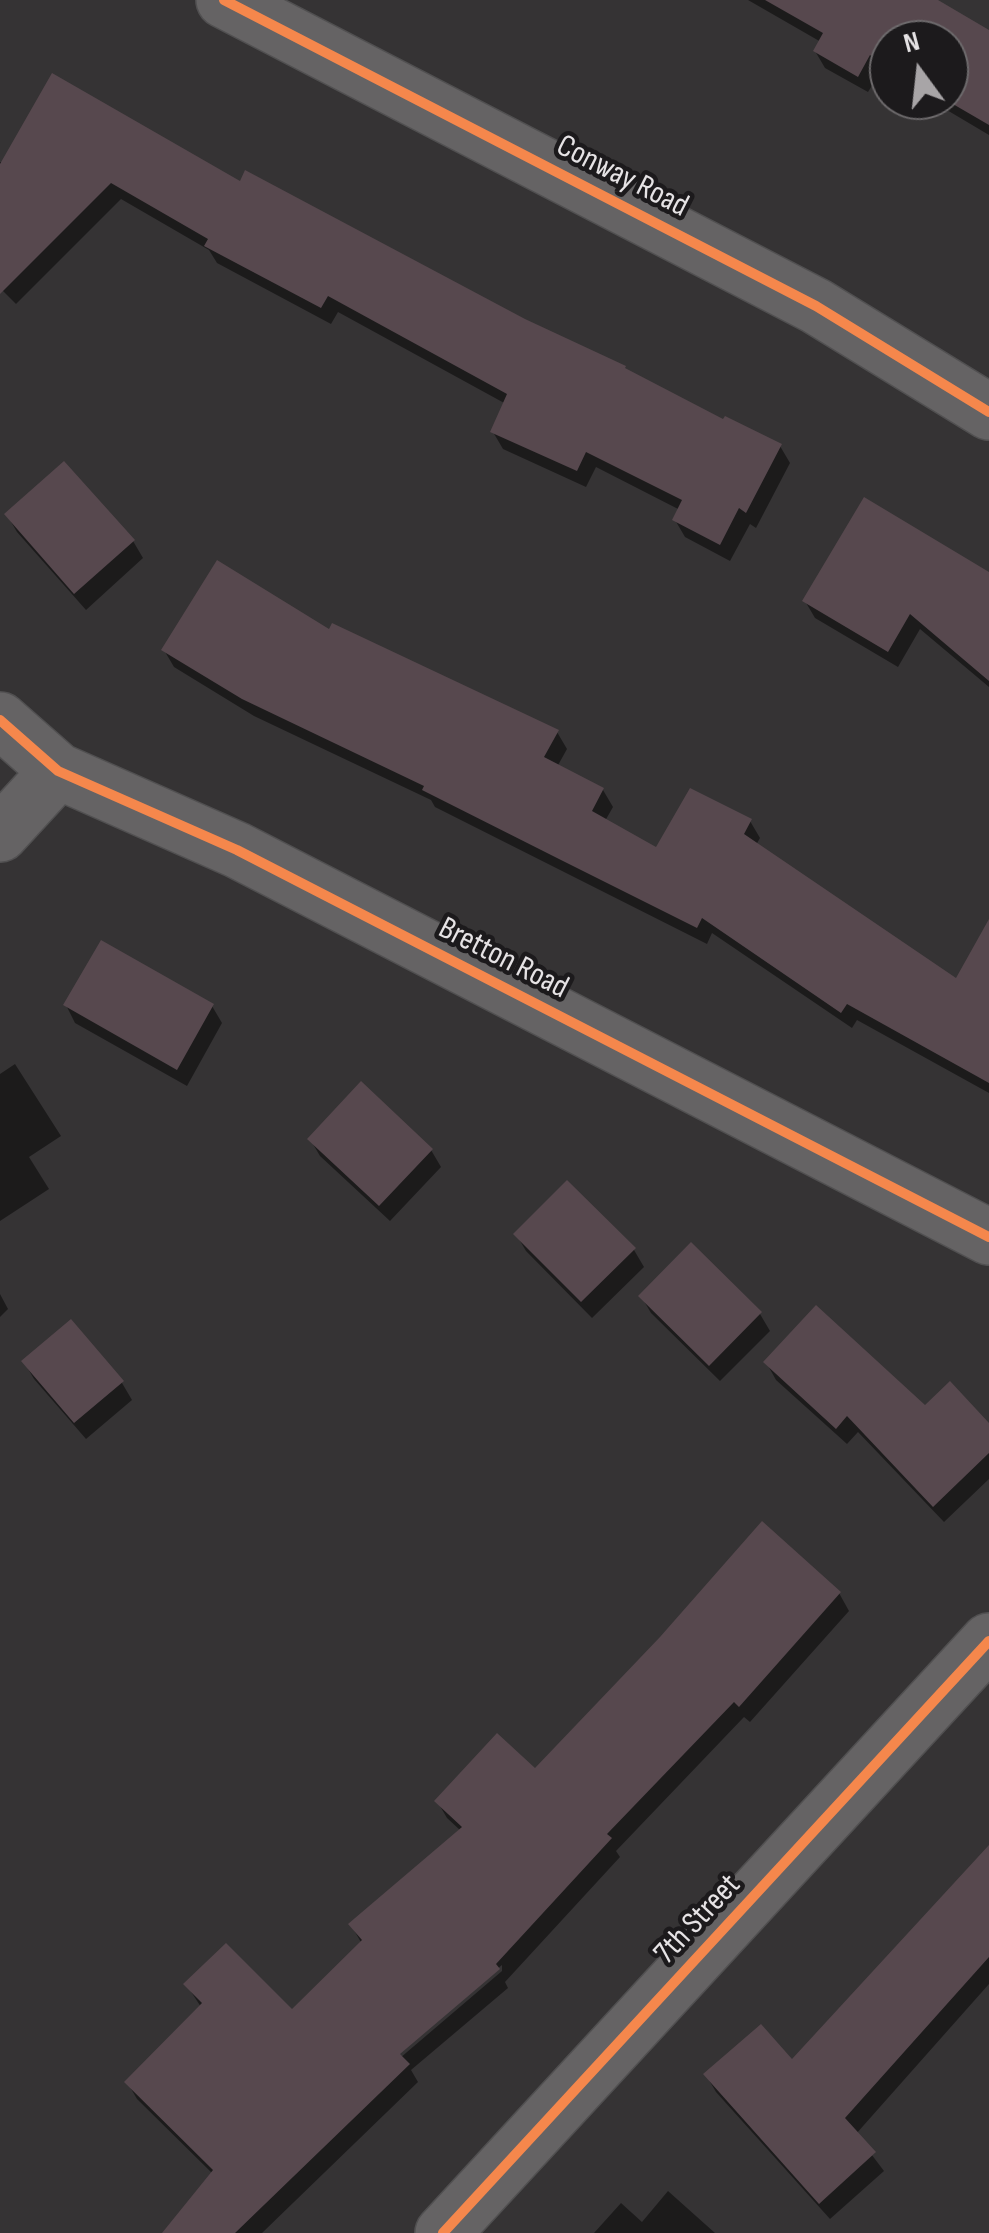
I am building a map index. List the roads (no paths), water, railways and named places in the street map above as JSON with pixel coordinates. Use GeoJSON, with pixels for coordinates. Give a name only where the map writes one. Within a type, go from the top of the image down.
{"type":"FeatureCollection","features":[{"type":"Feature","properties":{"kind":"street","name":"Conway Road"},"geometry":{"type":"LineString","coordinates":[[224,0],[816,306],[989,412]]}},
{"type":"Feature","properties":{"kind":"street","name":"Bretton Road"},"geometry":{"type":"LineString","coordinates":[[0,720],[58,771],[237,850],[989,1237]]}},
{"type":"Feature","properties":{"kind":"street"},"geometry":{"type":"LineString","coordinates":[[0,834],[58,771]]}},
{"type":"Feature","properties":{"kind":"street","name":"7th Street"},"geometry":{"type":"LineString","coordinates":[[443,2233],[989,1641]]}}]}
